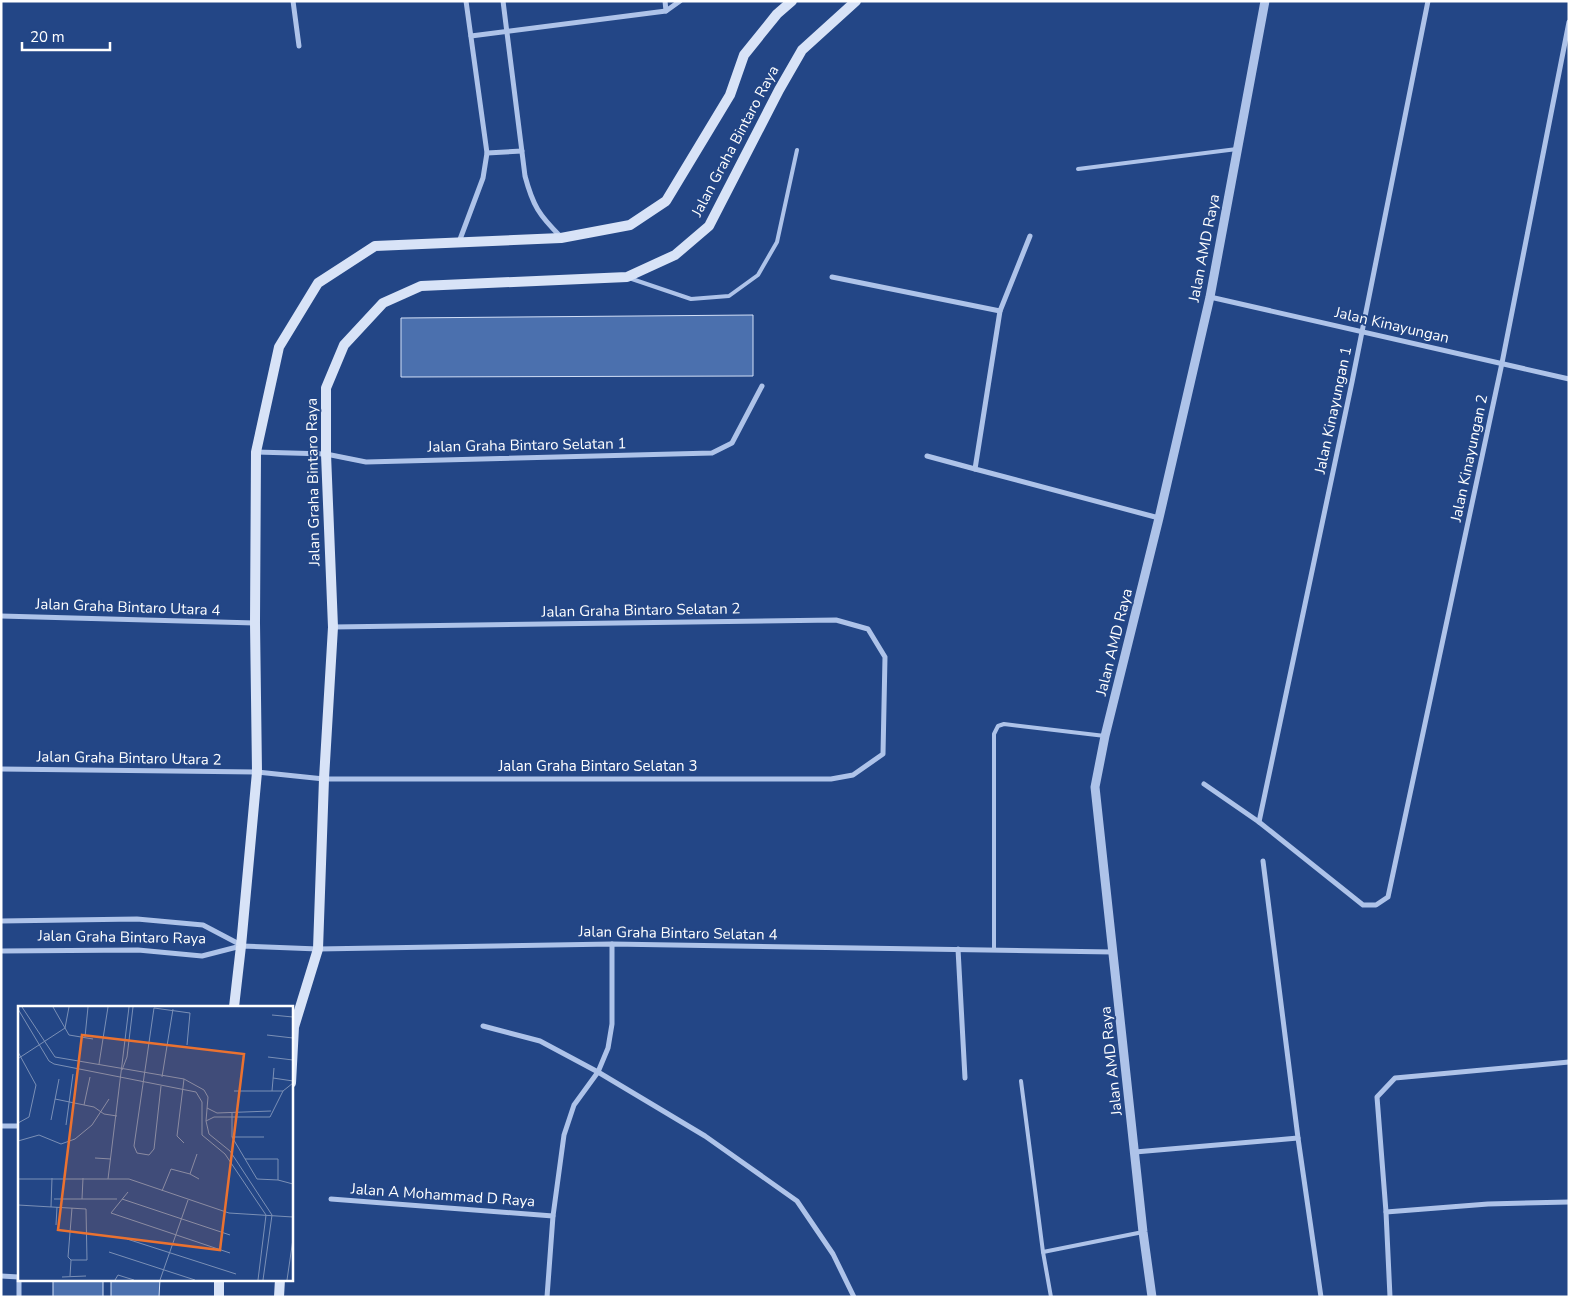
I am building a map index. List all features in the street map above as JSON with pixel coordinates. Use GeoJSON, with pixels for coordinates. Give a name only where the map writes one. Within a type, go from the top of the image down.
{"type":"FeatureCollection","features":[{"type":"Feature","properties":{"kind":"main road","name":"Jalan Graha Bintaro Raya"},"geometry":{"type":"LineString","coordinates":[[234,1006],[242,946],[257,772],[255,624],[256,452],[279,347],[318,283],[375,246],[562,238],[630,225],[666,200],[730,95],[744,55],[777,14],[792,1]]}},
{"type":"Feature","properties":{"kind":"main road","name":"Jalan Graha Bintaro Raya"},"geometry":{"type":"LineString","coordinates":[[292,1064],[294,1027],[318,949],[324,779],[333,627],[326,454],[326,388],[344,345],[383,303],[421,286],[627,277],[675,255],[709,226],[779,90],[802,50],[856,1]]}},
{"type":"Feature","properties":{"kind":"main road"},"geometry":{"type":"LineString","coordinates":[[219,1280],[219,1297]]}},
{"type":"Feature","properties":{"kind":"main road"},"geometry":{"type":"LineString","coordinates":[[279,1297],[280,1280]]}},
{"type":"Feature","properties":{"kind":"street"},"geometry":{"type":"LineString","coordinates":[[293,1],[299,46]]}},
{"type":"Feature","properties":{"kind":"street"},"geometry":{"type":"LineString","coordinates":[[458,242],[483,178],[487,153],[466,1]]}},
{"type":"Feature","properties":{"kind":"street"},"geometry":{"type":"LineString","coordinates":[[503,1],[524,176],[531,200],[542,219],[562,238]]}},
{"type":"Feature","properties":{"kind":"street"},"geometry":{"type":"LineString","coordinates":[[665,1],[666,11]]}},
{"type":"Feature","properties":{"kind":"street"},"geometry":{"type":"LineString","coordinates":[[471,36],[666,11],[680,1]]}},
{"type":"Feature","properties":{"kind":"street","name":"Jalan AMD Raya"},"geometry":{"type":"LineString","coordinates":[[1152,1297],[1143,1232],[1095,787],[1105,736],[1159,518],[1210,296],[1265,1]]}},
{"type":"Feature","properties":{"kind":"street","name":"Jalan Kinayungan 1"},"geometry":{"type":"LineString","coordinates":[[1259,822],[1362,331],[1428,1]]}},
{"type":"Feature","properties":{"kind":"street","name":"Jalan Kinayungan 2"},"geometry":{"type":"LineString","coordinates":[[1259,822],[1363,905],[1376,905],[1388,897],[1502,363],[1569,22]]}},
{"type":"Feature","properties":{"kind":"street"},"geometry":{"type":"LineString","coordinates":[[487,153],[522,151]]}},
{"type":"Feature","properties":{"kind":"street"},"geometry":{"type":"LineString","coordinates":[[975,469],[1000,311],[1030,236]]}},
{"type":"Feature","properties":{"kind":"street"},"geometry":{"type":"LineString","coordinates":[[832,277],[1000,311]]}},
{"type":"Feature","properties":{"kind":"street","name":"Jalan Kinayungan"},"geometry":{"type":"LineString","coordinates":[[1210,296],[1569,379]]}},
{"type":"Feature","properties":{"kind":"street","name":"Jalan Graha Bintaro Selatan 1"},"geometry":{"type":"LineString","coordinates":[[256,452],[326,454],[366,462],[712,453],[732,443],[762,386]]}},
{"type":"Feature","properties":{"kind":"street"},"geometry":{"type":"LineString","coordinates":[[927,456],[1159,518]]}},
{"type":"Feature","properties":{"kind":"street","name":"Jalan Graha Bintaro Utara 4"},"geometry":{"type":"LineString","coordinates":[[1,616],[255,624]]}},
{"type":"Feature","properties":{"kind":"street","name":"Jalan Graha Bintaro Selatan 2"},"geometry":{"type":"LineString","coordinates":[[333,627],[836,620],[868,629],[885,657],[884,705]]}},
{"type":"Feature","properties":{"kind":"street","name":"Jalan Graha Bintaro Selatan 3"},"geometry":{"type":"LineString","coordinates":[[257,772],[324,779],[830,779],[853,775],[883,754],[884,705]]}},
{"type":"Feature","properties":{"kind":"street","name":"Jalan Graha Bintaro Utara 2"},"geometry":{"type":"LineString","coordinates":[[1,769],[257,772]]}},
{"type":"Feature","properties":{"kind":"street"},"geometry":{"type":"LineString","coordinates":[[1204,784],[1259,822]]}},
{"type":"Feature","properties":{"kind":"street"},"geometry":{"type":"LineString","coordinates":[[1263,861],[1298,1138],[1321,1297]]}},
{"type":"Feature","properties":{"kind":"street","name":"Jalan Graha Bintaro Raya"},"geometry":{"type":"LineString","coordinates":[[1,921],[137,919],[203,925],[242,946]]}},
{"type":"Feature","properties":{"kind":"street","name":"Jalan Graha Bintaro Selatan 4"},"geometry":{"type":"LineString","coordinates":[[242,946],[318,949],[612,944],[1114,952]]}},
{"type":"Feature","properties":{"kind":"street","name":"Jalan A Mohammad D Raya"},"geometry":{"type":"LineString","coordinates":[[547,1297],[553,1216],[567,1128],[574,1105],[598,1072],[608,1048],[612,1024],[612,944]]}},
{"type":"Feature","properties":{"kind":"street","name":"Jalan Graha Bintaro Raya"},"geometry":{"type":"LineString","coordinates":[[1,951],[138,950],[202,956],[242,946]]}},
{"type":"Feature","properties":{"kind":"street"},"geometry":{"type":"LineString","coordinates":[[958,949],[964,1078]]}},
{"type":"Feature","properties":{"kind":"street"},"geometry":{"type":"LineString","coordinates":[[483,1026],[540,1041],[598,1072],[705,1136],[797,1201],[833,1254],[854,1297]]}},
{"type":"Feature","properties":{"kind":"street"},"geometry":{"type":"LineString","coordinates":[[1390,1297],[1386,1212],[1377,1097],[1395,1078],[1569,1062]]}},
{"type":"Feature","properties":{"kind":"street"},"geometry":{"type":"LineString","coordinates":[[1,1126],[18,1126]]}},
{"type":"Feature","properties":{"kind":"street"},"geometry":{"type":"LineString","coordinates":[[1135,1152],[1298,1138]]}},
{"type":"Feature","properties":{"kind":"street","name":"Jalan A Mohammad D Raya"},"geometry":{"type":"LineString","coordinates":[[331,1199],[553,1216]]}},
{"type":"Feature","properties":{"kind":"street"},"geometry":{"type":"LineString","coordinates":[[1386,1212],[1488,1204],[1569,1202]]}},
{"type":"Feature","properties":{"kind":"street"},"geometry":{"type":"LineString","coordinates":[[1,1276],[18,1278]]}},
{"type":"Feature","properties":{"kind":"street"},"geometry":{"type":"LineString","coordinates":[[19,1280],[19,1297]]}},
{"type":"Feature","properties":{"kind":"lane"},"geometry":{"type":"LineString","coordinates":[[627,277],[690,299],[729,296],[758,275],[777,242],[797,150]]}},
{"type":"Feature","properties":{"kind":"lane"},"geometry":{"type":"LineString","coordinates":[[1078,169],[1237,150]]}},
{"type":"Feature","properties":{"kind":"lane"},"geometry":{"type":"LineString","coordinates":[[994,950],[994,734],[998,726],[1004,724],[1105,736]]}},
{"type":"Feature","properties":{"kind":"lane"},"geometry":{"type":"LineString","coordinates":[[1021,1081],[1042,1252],[1051,1297]]}},
{"type":"Feature","properties":{"kind":"lane"},"geometry":{"type":"LineString","coordinates":[[1042,1252],[1143,1232]]}},
{"type":"Feature","properties":{"kind":"building"},"geometry":{"type":"Polygon","coordinates":[[[753,315],[753,376],[401,377],[401,318],[753,315]]]}},
{"type":"Feature","properties":{"kind":"building"},"geometry":{"type":"Polygon","coordinates":[[[53,1280],[103,1280],[103,1297],[53,1297],[53,1280]]]}},
{"type":"Feature","properties":{"kind":"building"},"geometry":{"type":"Polygon","coordinates":[[[111,1280],[160,1280],[159,1297],[111,1297],[111,1280]]]}}]}
